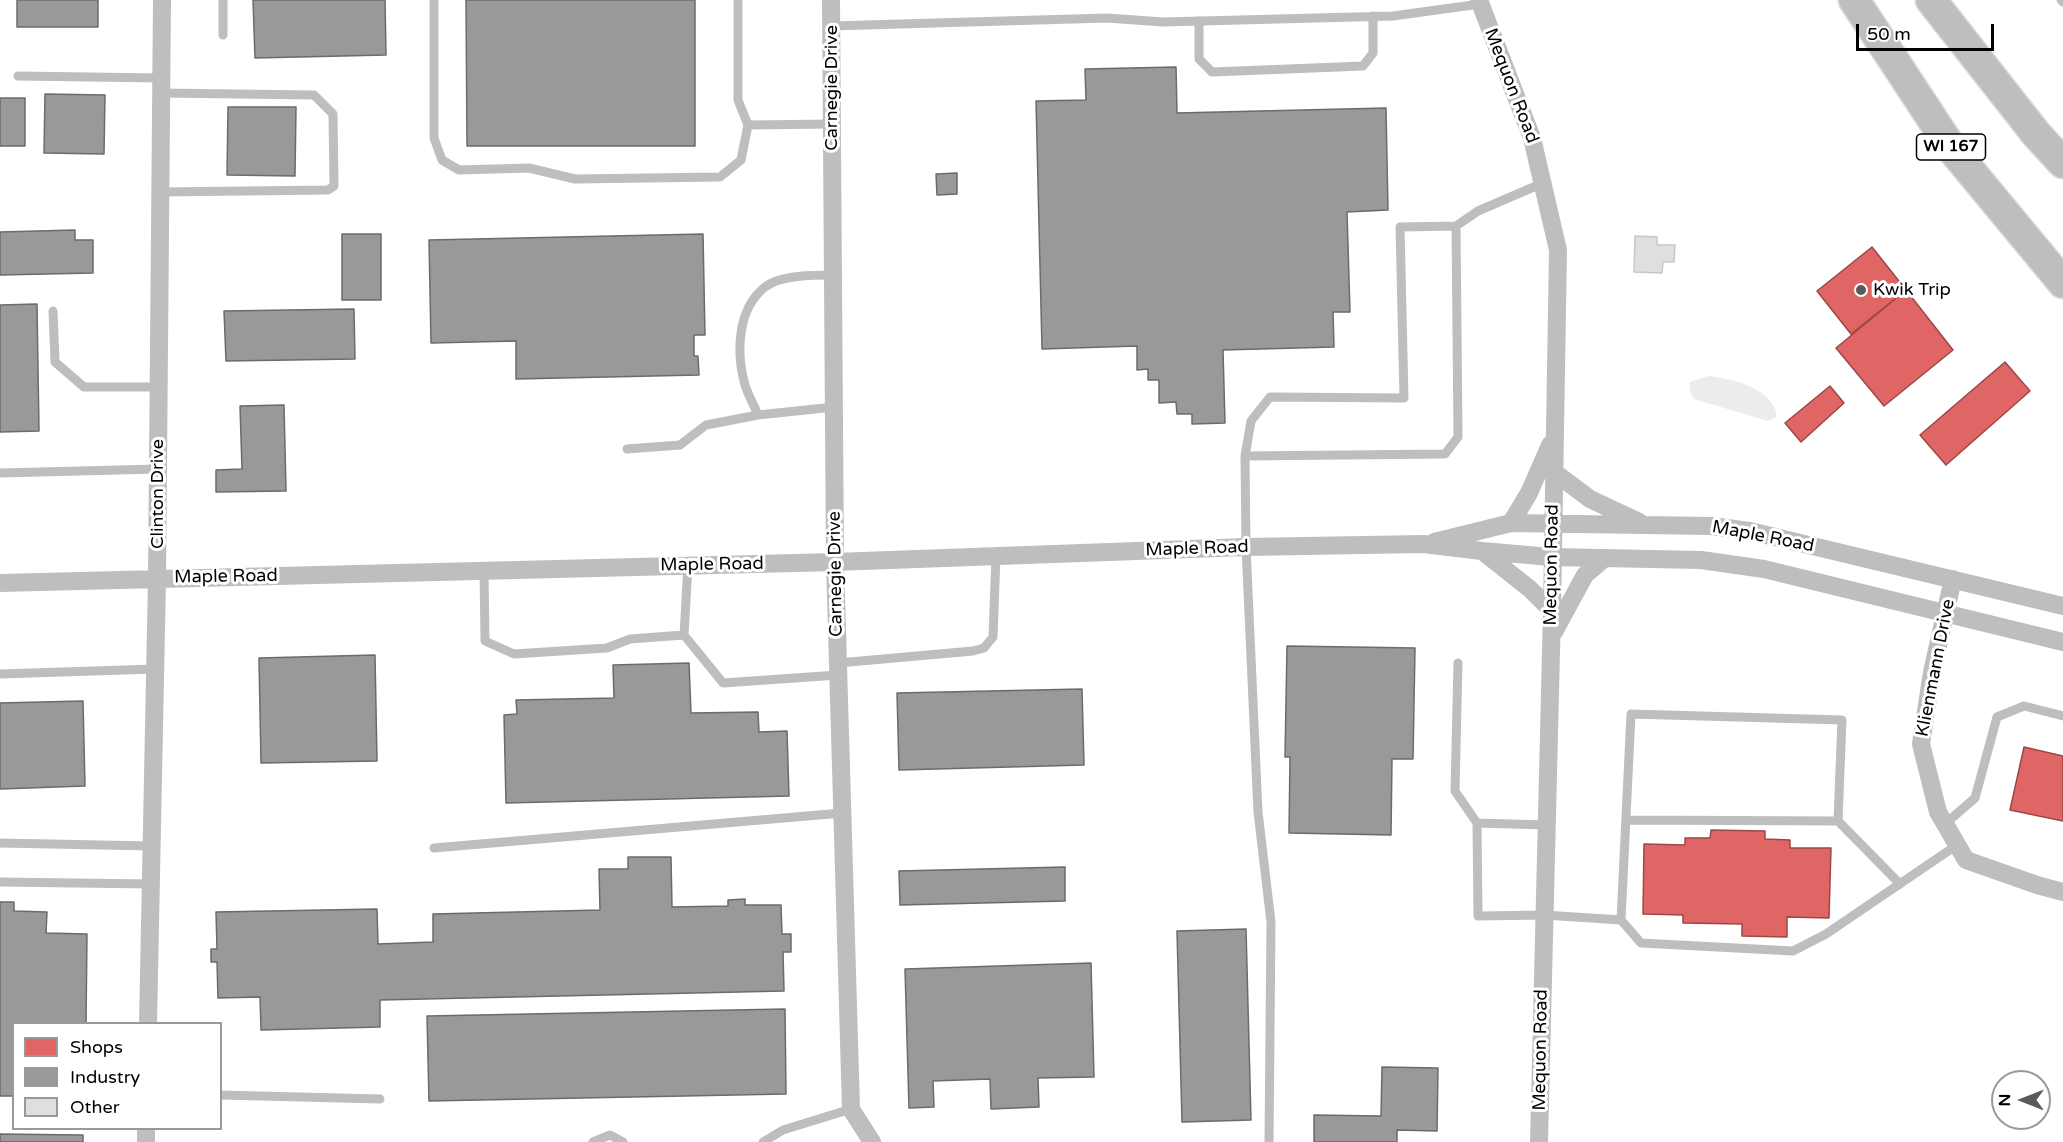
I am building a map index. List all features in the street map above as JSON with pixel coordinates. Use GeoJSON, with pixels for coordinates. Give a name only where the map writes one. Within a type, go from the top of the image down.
{"type":"FeatureCollection","features":[{"type":"Feature","properties":{"kind":"main road","name":"WI 167"},"geometry":{"type":"LineString","coordinates":[[1854,0],[1952,149],[2063,283]]}},
{"type":"Feature","properties":{"kind":"main road"},"geometry":{"type":"LineString","coordinates":[[1931,0],[2037,135],[2063,163]]}},
{"type":"Feature","properties":{"kind":"street","name":"Clinton Drive"},"geometry":{"type":"LineString","coordinates":[[148,1022],[157,579],[162,0]]}},
{"type":"Feature","properties":{"kind":"street","name":"Carnegie Drive"},"geometry":{"type":"LineString","coordinates":[[831,0],[835,562],[851,1109]]}},
{"type":"Feature","properties":{"kind":"street","name":"Mequon Road"},"geometry":{"type":"LineString","coordinates":[[1479,2],[1532,138],[1558,250],[1539,1142]]}},
{"type":"Feature","properties":{"kind":"street"},"geometry":{"type":"LineString","coordinates":[[1511,523],[1529,493],[1555,435]]}},
{"type":"Feature","properties":{"kind":"street"},"geometry":{"type":"LineString","coordinates":[[1554,472],[1590,499],[1646,525]]}},
{"type":"Feature","properties":{"kind":"street","name":"Maple Road"},"geometry":{"type":"LineString","coordinates":[[1423,544],[1511,523],[1710,526],[1750,531],[2063,606]]}},
{"type":"Feature","properties":{"kind":"street","name":"Maple Road"},"geometry":{"type":"LineString","coordinates":[[0,583],[835,562],[1246,547],[1423,544],[1551,557],[1701,560],[1736,564],[2063,642]]}},
{"type":"Feature","properties":{"kind":"street"},"geometry":{"type":"LineString","coordinates":[[1482,551],[1530,589],[1551,611]]}},
{"type":"Feature","properties":{"kind":"street"},"geometry":{"type":"LineString","coordinates":[[1551,639],[1585,574],[1605,558]]}},
{"type":"Feature","properties":{"kind":"street","name":"Klienmann Drive"},"geometry":{"type":"LineString","coordinates":[[1953,579],[1932,672],[1921,744],[1938,812],[1966,860],[2063,892]]}},
{"type":"Feature","properties":{"kind":"street"},"geometry":{"type":"LineString","coordinates":[[851,1109],[869,1141]]}},
{"type":"Feature","properties":{"kind":"lane"},"geometry":{"type":"LineString","coordinates":[[223,0],[223,35]]}},
{"type":"Feature","properties":{"kind":"lane"},"geometry":{"type":"LineString","coordinates":[[434,0],[434,138],[442,160],[459,170],[529,168],[575,179],[720,177],[741,160],[748,125],[738,100],[738,0]]}},
{"type":"Feature","properties":{"kind":"lane"},"geometry":{"type":"LineString","coordinates":[[831,26],[1107,18],[1164,22],[1393,16],[1479,2]]}},
{"type":"Feature","properties":{"kind":"lane"},"geometry":{"type":"LineString","coordinates":[[1199,21],[1199,59],[1212,72],[1363,66],[1373,53],[1373,16]]}},
{"type":"Feature","properties":{"kind":"lane"},"geometry":{"type":"LineString","coordinates":[[18,76],[314,96],[333,114],[334,186],[328,190],[160,192]]}},
{"type":"Feature","properties":{"kind":"lane"},"geometry":{"type":"LineString","coordinates":[[748,125],[832,124]]}},
{"type":"Feature","properties":{"kind":"lane"},"geometry":{"type":"LineString","coordinates":[[1269,1142],[1271,922],[1258,812],[1246,547],[1245,456],[1251,421],[1270,397],[1404,398],[1400,228],[1456,226],[1478,211],[1543,183]]}},
{"type":"Feature","properties":{"kind":"lane"},"geometry":{"type":"LineString","coordinates":[[1245,456],[1445,454],[1458,437],[1456,226]]}},
{"type":"Feature","properties":{"kind":"lane"},"geometry":{"type":"LineString","coordinates":[[758,415],[745,385],[739,351],[746,308],[766,286],[795,276],[833,275]]}},
{"type":"Feature","properties":{"kind":"lane"},"geometry":{"type":"LineString","coordinates":[[53,311],[55,362],[84,387],[158,387]]}},
{"type":"Feature","properties":{"kind":"lane"},"geometry":{"type":"LineString","coordinates":[[627,449],[680,445],[706,425],[758,415],[834,407]]}},
{"type":"Feature","properties":{"kind":"lane"},"geometry":{"type":"LineString","coordinates":[[0,473],[158,469]]}},
{"type":"Feature","properties":{"kind":"lane"},"geometry":{"type":"LineString","coordinates":[[688,565],[684,635],[723,683],[984,648],[993,637],[996,556]]}},
{"type":"Feature","properties":{"kind":"lane"},"geometry":{"type":"LineString","coordinates":[[484,571],[485,640],[514,654],[607,648],[630,639],[684,635]]}},
{"type":"Feature","properties":{"kind":"lane"},"geometry":{"type":"LineString","coordinates":[[1458,663],[1455,791],[1477,823],[1478,916],[1544,915],[1622,920]]}},
{"type":"Feature","properties":{"kind":"lane"},"geometry":{"type":"LineString","coordinates":[[0,674],[155,669]]}},
{"type":"Feature","properties":{"kind":"lane"},"geometry":{"type":"LineString","coordinates":[[1945,824],[1974,798],[1997,717],[2024,706],[2063,716]]}},
{"type":"Feature","properties":{"kind":"lane"},"geometry":{"type":"LineString","coordinates":[[1838,821],[1842,720],[1631,714],[1622,920],[1641,943],[1793,951],[1826,934],[1957,845]]}},
{"type":"Feature","properties":{"kind":"lane"},"geometry":{"type":"LineString","coordinates":[[434,848],[842,813]]}},
{"type":"Feature","properties":{"kind":"lane"},"geometry":{"type":"LineString","coordinates":[[1626,820],[1838,821],[1900,884]]}},
{"type":"Feature","properties":{"kind":"lane"},"geometry":{"type":"LineString","coordinates":[[1477,823],[1546,825]]}},
{"type":"Feature","properties":{"kind":"lane"},"geometry":{"type":"LineString","coordinates":[[0,843],[152,846]]}},
{"type":"Feature","properties":{"kind":"lane"},"geometry":{"type":"LineString","coordinates":[[0,882],[151,884]]}},
{"type":"Feature","properties":{"kind":"lane"},"geometry":{"type":"LineString","coordinates":[[222,1095],[380,1098]]}},
{"type":"Feature","properties":{"kind":"lane"},"geometry":{"type":"LineString","coordinates":[[763,1142],[783,1130],[851,1109]]}},
{"type":"Feature","properties":{"kind":"lane"},"geometry":{"type":"LineString","coordinates":[[592,1142],[610,1135],[623,1142]]}},
{"type":"Feature","properties":{"kind":"shaded area"},"geometry":{"type":"Polygon","coordinates":[[[1709,376],[1740,383],[1760,392],[1774,407],[1777,417],[1768,421],[1694,399],[1690,392],[1689,382],[1709,376]]]}},
{"type":"Feature","properties":{"kind":"building: Shops","name":"Kwik Trip"},"geometry":{"type":"Polygon","coordinates":[[[1872,247],[1906,290],[1851,334],[1817,291],[1872,247]]]}},
{"type":"Feature","properties":{"kind":"building: Shops","name":"Kwik Trip"},"geometry":{"type":"Polygon","coordinates":[[[1906,290],[1953,350],[1884,406],[1836,348],[1906,290]]]}},
{"type":"Feature","properties":{"kind":"building: Shops"},"geometry":{"type":"Polygon","coordinates":[[[2005,362],[2030,391],[1946,465],[1920,435],[2005,362]]]}},
{"type":"Feature","properties":{"kind":"building: Shops"},"geometry":{"type":"Polygon","coordinates":[[[1830,386],[1844,403],[1801,442],[1785,423],[1830,386]]]}},
{"type":"Feature","properties":{"kind":"building: Shops"},"geometry":{"type":"Polygon","coordinates":[[[2024,747],[2063,756],[2063,821],[2010,810],[2024,747]]]}},
{"type":"Feature","properties":{"kind":"building: Shops"},"geometry":{"type":"Polygon","coordinates":[[[1711,830],[1765,831],[1765,839],[1790,840],[1790,848],[1831,848],[1829,918],[1787,917],[1787,937],[1742,936],[1742,924],[1683,923],[1683,915],[1643,914],[1644,844],[1685,845],[1685,838],[1710,838],[1711,830]]]}},
{"type":"Feature","properties":{"kind":"building: Industry"},"geometry":{"type":"Polygon","coordinates":[[[17,0],[98,0],[98,27],[17,27],[17,0]]]}},
{"type":"Feature","properties":{"kind":"building: Industry"},"geometry":{"type":"Polygon","coordinates":[[[253,0],[385,0],[386,55],[255,58],[253,0]]]}},
{"type":"Feature","properties":{"kind":"building: Industry"},"geometry":{"type":"Polygon","coordinates":[[[466,0],[695,0],[695,146],[467,146],[466,0]]]}},
{"type":"Feature","properties":{"kind":"building: Industry"},"geometry":{"type":"Polygon","coordinates":[[[1176,67],[1177,113],[1386,108],[1388,210],[1347,212],[1350,312],[1333,312],[1334,347],[1223,350],[1225,423],[1192,424],[1192,414],[1177,414],[1176,402],[1159,403],[1159,380],[1148,380],[1148,369],[1137,370],[1137,346],[1042,349],[1036,101],[1086,100],[1085,69],[1176,67]]]}},
{"type":"Feature","properties":{"kind":"building: Industry"},"geometry":{"type":"Polygon","coordinates":[[[45,94],[105,95],[104,154],[44,153],[45,94]]]}},
{"type":"Feature","properties":{"kind":"building: Industry"},"geometry":{"type":"Polygon","coordinates":[[[0,98],[25,98],[25,146],[0,146],[0,98]]]}},
{"type":"Feature","properties":{"kind":"building: Industry"},"geometry":{"type":"Polygon","coordinates":[[[228,107],[296,107],[295,176],[227,175],[228,107]]]}},
{"type":"Feature","properties":{"kind":"building: Industry"},"geometry":{"type":"Polygon","coordinates":[[[957,173],[957,194],[937,195],[936,174],[957,173]]]}},
{"type":"Feature","properties":{"kind":"building: Industry"},"geometry":{"type":"Polygon","coordinates":[[[75,230],[75,240],[93,240],[93,273],[0,275],[0,232],[75,230]]]}},
{"type":"Feature","properties":{"kind":"building: Industry"},"geometry":{"type":"Polygon","coordinates":[[[342,234],[381,234],[381,300],[342,300],[342,234]]]}},
{"type":"Feature","properties":{"kind":"building: Industry"},"geometry":{"type":"Polygon","coordinates":[[[703,234],[705,335],[694,335],[694,356],[698,356],[699,375],[516,379],[516,341],[431,343],[429,240],[703,234]]]}},
{"type":"Feature","properties":{"kind":"building: Industry"},"geometry":{"type":"Polygon","coordinates":[[[37,304],[39,431],[0,432],[0,305],[37,304]]]}},
{"type":"Feature","properties":{"kind":"building: Industry"},"geometry":{"type":"Polygon","coordinates":[[[354,309],[355,359],[226,361],[224,311],[354,309]]]}},
{"type":"Feature","properties":{"kind":"building: Industry"},"geometry":{"type":"Polygon","coordinates":[[[284,405],[286,491],[216,492],[216,470],[242,469],[240,406],[284,405]]]}},
{"type":"Feature","properties":{"kind":"building: Industry"},"geometry":{"type":"Polygon","coordinates":[[[1287,646],[1415,648],[1413,759],[1392,759],[1391,835],[1289,833],[1290,757],[1285,757],[1287,646]]]}},
{"type":"Feature","properties":{"kind":"building: Industry"},"geometry":{"type":"Polygon","coordinates":[[[375,655],[377,761],[261,763],[259,658],[375,655]]]}},
{"type":"Feature","properties":{"kind":"building: Industry"},"geometry":{"type":"Polygon","coordinates":[[[689,663],[691,713],[758,712],[759,732],[787,731],[789,796],[506,803],[504,715],[517,714],[516,700],[614,698],[613,665],[689,663]]]}},
{"type":"Feature","properties":{"kind":"building: Industry"},"geometry":{"type":"Polygon","coordinates":[[[1082,689],[1084,765],[899,770],[897,693],[1082,689]]]}},
{"type":"Feature","properties":{"kind":"building: Industry"},"geometry":{"type":"Polygon","coordinates":[[[83,701],[85,786],[0,789],[0,703],[83,701]]]}},
{"type":"Feature","properties":{"kind":"building: Industry"},"geometry":{"type":"Polygon","coordinates":[[[628,857],[671,857],[672,907],[728,906],[728,900],[745,899],[745,905],[781,905],[782,934],[791,934],[791,952],[783,952],[784,991],[380,1000],[380,1027],[261,1030],[260,997],[218,998],[217,962],[211,962],[211,949],[217,949],[216,912],[377,909],[378,944],[433,942],[433,914],[600,910],[599,869],[628,869],[628,857]]]}},
{"type":"Feature","properties":{"kind":"building: Industry"},"geometry":{"type":"Polygon","coordinates":[[[1065,867],[1065,901],[900,905],[899,871],[1065,867]]]}},
{"type":"Feature","properties":{"kind":"building: Industry"},"geometry":{"type":"Polygon","coordinates":[[[0,902],[14,902],[14,911],[47,912],[46,933],[87,934],[86,1022],[12,1022],[12,1096],[0,1096],[0,902]]]}},
{"type":"Feature","properties":{"kind":"building: Industry"},"geometry":{"type":"Polygon","coordinates":[[[1246,929],[1251,1120],[1182,1122],[1177,931],[1246,929]]]}},
{"type":"Feature","properties":{"kind":"building: Industry"},"geometry":{"type":"Polygon","coordinates":[[[1091,963],[1094,1077],[1038,1078],[1039,1107],[991,1109],[990,1079],[933,1081],[934,1107],[909,1108],[905,969],[1091,963]]]}},
{"type":"Feature","properties":{"kind":"building: Industry"},"geometry":{"type":"Polygon","coordinates":[[[785,1009],[786,1094],[429,1101],[427,1016],[785,1009]]]}},
{"type":"Feature","properties":{"kind":"building: Industry"},"geometry":{"type":"Polygon","coordinates":[[[1382,1067],[1438,1068],[1437,1131],[1397,1130],[1397,1142],[1314,1142],[1314,1115],[1381,1116],[1382,1067]]]}},
{"type":"Feature","properties":{"kind":"building: Industry"},"geometry":{"type":"Polygon","coordinates":[[[0,1134],[83,1135],[83,1142],[0,1142],[0,1134]]]}},
{"type":"Feature","properties":{"kind":"building: Other"},"geometry":{"type":"Polygon","coordinates":[[[1635,236],[1657,237],[1657,245],[1675,245],[1674,262],[1663,262],[1662,273],[1634,272],[1635,236]]]}},
{"type":"Feature","properties":{"kind":"place","name":"Kwik Trip"},"geometry":{"type":"Point","coordinates":[1861,290]}}]}
